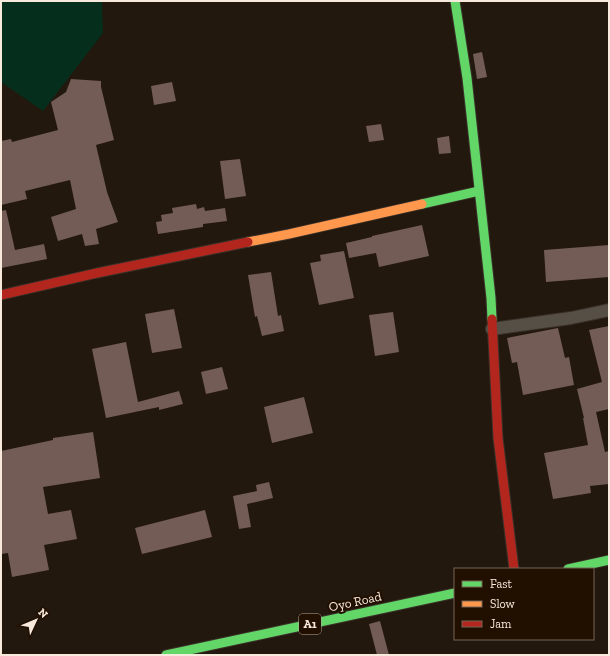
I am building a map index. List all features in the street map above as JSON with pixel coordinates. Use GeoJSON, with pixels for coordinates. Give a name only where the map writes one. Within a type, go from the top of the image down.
{"type":"FeatureCollection","features":[{"type":"Feature","properties":{"kind":"main road"},"geometry":{"type":"LineString","coordinates":[[455,1],[467,78],[479,191],[490,298],[498,438],[514,568]]}},
{"type":"Feature","properties":{"kind":"main road"},"geometry":{"type":"LineString","coordinates":[[1,295],[97,272],[288,234],[479,191]]}},
{"type":"Feature","properties":{"kind":"main road"},"geometry":{"type":"LineString","coordinates":[[573,568],[609,560]]}},
{"type":"Feature","properties":{"kind":"main road","name":"Oyo Road"},"geometry":{"type":"LineString","coordinates":[[166,655],[454,593]]}},
{"type":"Feature","properties":{"kind":"street"},"geometry":{"type":"LineString","coordinates":[[492,329],[572,318],[609,310]]}},
{"type":"Feature","properties":{"kind":"green space"},"geometry":{"type":"Polygon","coordinates":[[[1,1],[102,1],[103,33],[43,111],[1,82],[1,1]]]}},
{"type":"Feature","properties":{"kind":"building"},"geometry":{"type":"Polygon","coordinates":[[[482,52],[487,77],[477,79],[473,54],[482,52]]]}},
{"type":"Feature","properties":{"kind":"building"},"geometry":{"type":"Polygon","coordinates":[[[71,79],[101,81],[101,87],[114,140],[96,145],[107,192],[118,222],[96,229],[99,244],[85,246],[82,234],[58,241],[51,217],[76,209],[70,180],[25,191],[27,199],[1,205],[1,141],[11,139],[12,142],[58,130],[51,102],[66,92],[71,79]]]}},
{"type":"Feature","properties":{"kind":"building"},"geometry":{"type":"Polygon","coordinates":[[[172,82],[176,101],[154,105],[151,86],[172,82]]]}},
{"type":"Feature","properties":{"kind":"building"},"geometry":{"type":"Polygon","coordinates":[[[381,124],[384,140],[369,142],[366,126],[381,124]]]}},
{"type":"Feature","properties":{"kind":"building"},"geometry":{"type":"Polygon","coordinates":[[[449,136],[451,153],[439,154],[437,138],[449,136]]]}},
{"type":"Feature","properties":{"kind":"building"},"geometry":{"type":"Polygon","coordinates":[[[240,159],[246,196],[225,199],[220,161],[240,159]]]}},
{"type":"Feature","properties":{"kind":"building"},"geometry":{"type":"Polygon","coordinates":[[[196,204],[197,209],[204,207],[205,211],[225,208],[227,221],[203,224],[203,227],[158,234],[156,222],[162,221],[161,215],[173,213],[172,208],[196,204]]]}},
{"type":"Feature","properties":{"kind":"building"},"geometry":{"type":"Polygon","coordinates":[[[6,210],[15,250],[44,244],[47,259],[1,268],[1,211],[6,210]]]}},
{"type":"Feature","properties":{"kind":"building"},"geometry":{"type":"Polygon","coordinates":[[[422,225],[429,256],[379,267],[376,253],[349,258],[346,243],[422,225]]]}},
{"type":"Feature","properties":{"kind":"building"},"geometry":{"type":"Polygon","coordinates":[[[609,245],[609,277],[546,282],[544,250],[609,245]]]}},
{"type":"Feature","properties":{"kind":"building"},"geometry":{"type":"Polygon","coordinates":[[[344,251],[354,298],[319,305],[310,263],[321,261],[320,255],[344,251]]]}},
{"type":"Feature","properties":{"kind":"building"},"geometry":{"type":"Polygon","coordinates":[[[271,272],[278,316],[281,315],[284,331],[262,336],[257,316],[255,317],[248,275],[271,272]]]}},
{"type":"Feature","properties":{"kind":"building"},"geometry":{"type":"Polygon","coordinates":[[[174,309],[182,348],[152,353],[145,314],[174,309]]]}},
{"type":"Feature","properties":{"kind":"building"},"geometry":{"type":"Polygon","coordinates":[[[393,312],[399,352],[375,356],[369,315],[393,312]]]}},
{"type":"Feature","properties":{"kind":"building"},"geometry":{"type":"Polygon","coordinates":[[[609,326],[609,409],[596,412],[605,452],[609,451],[609,484],[590,486],[591,493],[553,499],[544,453],[588,445],[584,418],[577,389],[602,382],[589,330],[609,326]]]}},
{"type":"Feature","properties":{"kind":"building"},"geometry":{"type":"Polygon","coordinates":[[[558,328],[565,358],[569,357],[574,385],[523,395],[517,362],[512,363],[507,338],[558,328]]]}},
{"type":"Feature","properties":{"kind":"building"},"geometry":{"type":"Polygon","coordinates":[[[126,342],[138,402],[179,391],[183,404],[159,410],[159,407],[106,418],[92,349],[126,342]]]}},
{"type":"Feature","properties":{"kind":"building"},"geometry":{"type":"Polygon","coordinates":[[[222,367],[228,389],[206,394],[201,372],[222,367]]]}},
{"type":"Feature","properties":{"kind":"building"},"geometry":{"type":"Polygon","coordinates":[[[304,397],[313,433],[272,443],[264,407],[304,397]]]}},
{"type":"Feature","properties":{"kind":"building"},"geometry":{"type":"Polygon","coordinates":[[[93,432],[100,478],[43,487],[48,514],[71,510],[77,539],[44,545],[49,570],[12,577],[8,553],[1,554],[1,451],[53,440],[53,438],[93,432]]]}},
{"type":"Feature","properties":{"kind":"building"},"geometry":{"type":"Polygon","coordinates":[[[269,482],[273,498],[247,504],[251,527],[239,529],[233,496],[257,491],[256,485],[269,482]]]}},
{"type":"Feature","properties":{"kind":"building"},"geometry":{"type":"Polygon","coordinates":[[[205,510],[212,537],[142,554],[135,528],[205,510]]]}},
{"type":"Feature","properties":{"kind":"building"},"geometry":{"type":"Polygon","coordinates":[[[380,621],[389,655],[377,655],[369,624],[380,621]]]}},
{"type":"Feature","properties":{"kind":"traffic: fast"},"geometry":{"type":"LineString","coordinates":[[455,1],[467,78],[492,319]]}},
{"type":"Feature","properties":{"kind":"traffic: fast"},"geometry":{"type":"LineString","coordinates":[[422,204],[479,191]]}},
{"type":"Feature","properties":{"kind":"traffic: fast"},"geometry":{"type":"LineString","coordinates":[[573,568],[609,560]]}},
{"type":"Feature","properties":{"kind":"traffic: fast"},"geometry":{"type":"LineString","coordinates":[[166,655],[454,593]]}},
{"type":"Feature","properties":{"kind":"traffic: slow"},"geometry":{"type":"LineString","coordinates":[[248,242],[422,204]]}},
{"type":"Feature","properties":{"kind":"traffic: jam"},"geometry":{"type":"LineString","coordinates":[[1,295],[97,273],[248,242]]}},
{"type":"Feature","properties":{"kind":"traffic: jam"},"geometry":{"type":"LineString","coordinates":[[492,319],[498,438],[514,568]]}}]}
